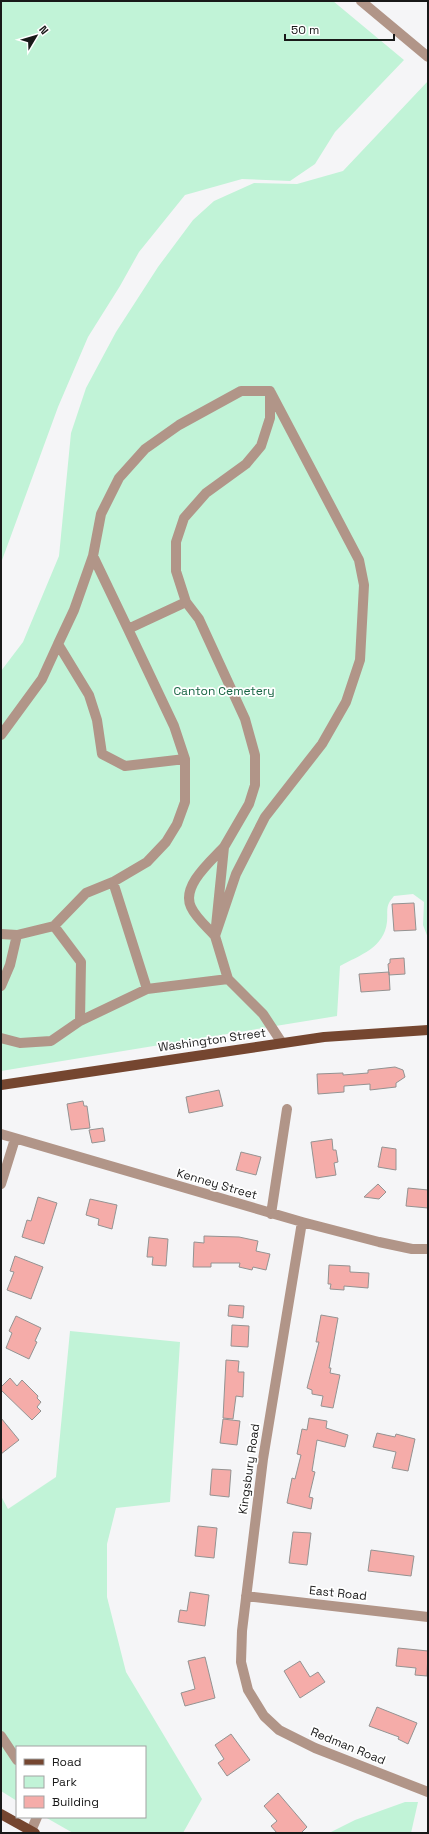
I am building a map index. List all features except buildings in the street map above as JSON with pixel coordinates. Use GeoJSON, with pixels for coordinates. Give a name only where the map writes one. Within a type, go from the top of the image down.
{"type":"FeatureCollection","features":[{"type":"Feature","properties":{"kind":"main road","name":"Washington Street"},"geometry":{"type":"LineString","coordinates":[[1,1085],[324,1037],[428,1030]]}},
{"type":"Feature","properties":{"kind":"main road"},"geometry":{"type":"LineString","coordinates":[[1,1814],[33,1832]]}},
{"type":"Feature","properties":{"kind":"street"},"geometry":{"type":"LineString","coordinates":[[361,1],[428,57]]}},
{"type":"Feature","properties":{"kind":"street"},"geometry":{"type":"LineString","coordinates":[[1,735],[42,679],[74,610],[93,556],[101,514],[119,478],[145,449],[178,425],[242,391],[270,391]]}},
{"type":"Feature","properties":{"kind":"street"},"geometry":{"type":"LineString","coordinates":[[215,936],[193,911],[188,897],[190,890],[201,872],[224,847],[249,804],[255,785],[255,755],[245,719],[227,677],[199,619],[186,602],[176,571],[176,542],[184,518],[206,493],[246,464],[260,446],[270,418],[270,391]]}},
{"type":"Feature","properties":{"kind":"street"},"geometry":{"type":"LineString","coordinates":[[215,936],[236,874],[265,817],[322,744],[346,702],[360,660],[364,585],[359,560],[270,391]]}},
{"type":"Feature","properties":{"kind":"street"},"geometry":{"type":"LineString","coordinates":[[1,934],[17,935],[54,926],[86,893],[113,882],[147,862],[166,842],[177,824],[185,802],[185,758],[174,726],[93,556]]}},
{"type":"Feature","properties":{"kind":"street"},"geometry":{"type":"LineString","coordinates":[[128,629],[186,602]]}},
{"type":"Feature","properties":{"kind":"street"},"geometry":{"type":"LineString","coordinates":[[58,644],[89,695],[97,720],[102,754],[125,766],[185,758]]}},
{"type":"Feature","properties":{"kind":"street"},"geometry":{"type":"LineString","coordinates":[[224,847],[215,936],[228,979],[263,1014],[282,1043]]}},
{"type":"Feature","properties":{"kind":"street"},"geometry":{"type":"LineString","coordinates":[[113,882],[147,989]]}},
{"type":"Feature","properties":{"kind":"street"},"geometry":{"type":"LineString","coordinates":[[54,926],[81,962],[80,1022]]}},
{"type":"Feature","properties":{"kind":"street"},"geometry":{"type":"LineString","coordinates":[[1,986],[10,965],[17,935]]}},
{"type":"Feature","properties":{"kind":"street"},"geometry":{"type":"LineString","coordinates":[[1,1038],[20,1043],[51,1042],[80,1022],[147,989],[228,979]]}},
{"type":"Feature","properties":{"kind":"street"},"geometry":{"type":"LineString","coordinates":[[272,1214],[287,1109]]}},
{"type":"Feature","properties":{"kind":"street","name":"Kenney Street"},"geometry":{"type":"LineString","coordinates":[[1,1134],[272,1214],[379,1242],[412,1249],[428,1249]]}},
{"type":"Feature","properties":{"kind":"street"},"geometry":{"type":"LineString","coordinates":[[1,1184],[15,1139]]}},
{"type":"Feature","properties":{"kind":"street","name":"Kingsbury Road"},"geometry":{"type":"LineString","coordinates":[[264,1716],[248,1690],[241,1662],[242,1631],[263,1459],[302,1222]]}},
{"type":"Feature","properties":{"kind":"street","name":"East Road"},"geometry":{"type":"LineString","coordinates":[[246,1596],[428,1617]]}},
{"type":"Feature","properties":{"kind":"street","name":"Redman Road"},"geometry":{"type":"LineString","coordinates":[[264,1716],[279,1730],[310,1746],[428,1792]]}},
{"type":"Feature","properties":{"kind":"street"},"geometry":{"type":"LineString","coordinates":[[1,1736],[16,1758]]}},
{"type":"Feature","properties":{"kind":"street"},"geometry":{"type":"LineString","coordinates":[[33,1832],[37,1818]]}},
{"type":"Feature","properties":{"kind":"green space"},"geometry":{"type":"Polygon","coordinates":[[[1,1],[333,1],[404,60],[335,132],[315,164],[290,181],[242,179],[185,195],[139,252],[120,286],[88,337],[58,407],[1,563],[1,1]]]}},
{"type":"Feature","properties":{"kind":"green space","name":"Canton Cemetery"},"geometry":{"type":"Polygon","coordinates":[[[428,81],[428,938],[423,925],[424,902],[413,894],[394,896],[388,905],[387,922],[385,931],[381,938],[370,950],[340,966],[337,1016],[1,1071],[1,671],[23,642],[59,556],[71,433],[86,388],[116,332],[158,267],[193,220],[214,201],[254,183],[297,184],[343,171],[428,81]]]}},
{"type":"Feature","properties":{"kind":"green space"},"geometry":{"type":"Polygon","coordinates":[[[70,1331],[180,1342],[170,1502],[116,1508],[107,1544],[107,1597],[126,1672],[202,1799],[183,1833],[73,1833],[47,1818],[146,1818],[146,1746],[16,1746],[16,1800],[1,1791],[1,1496],[8,1509],[56,1477],[70,1331]]]}},
{"type":"Feature","properties":{"kind":"green space"},"geometry":{"type":"Polygon","coordinates":[[[405,1802],[418,1802],[411,1833],[329,1833],[355,1820],[405,1802]]]}}]}
